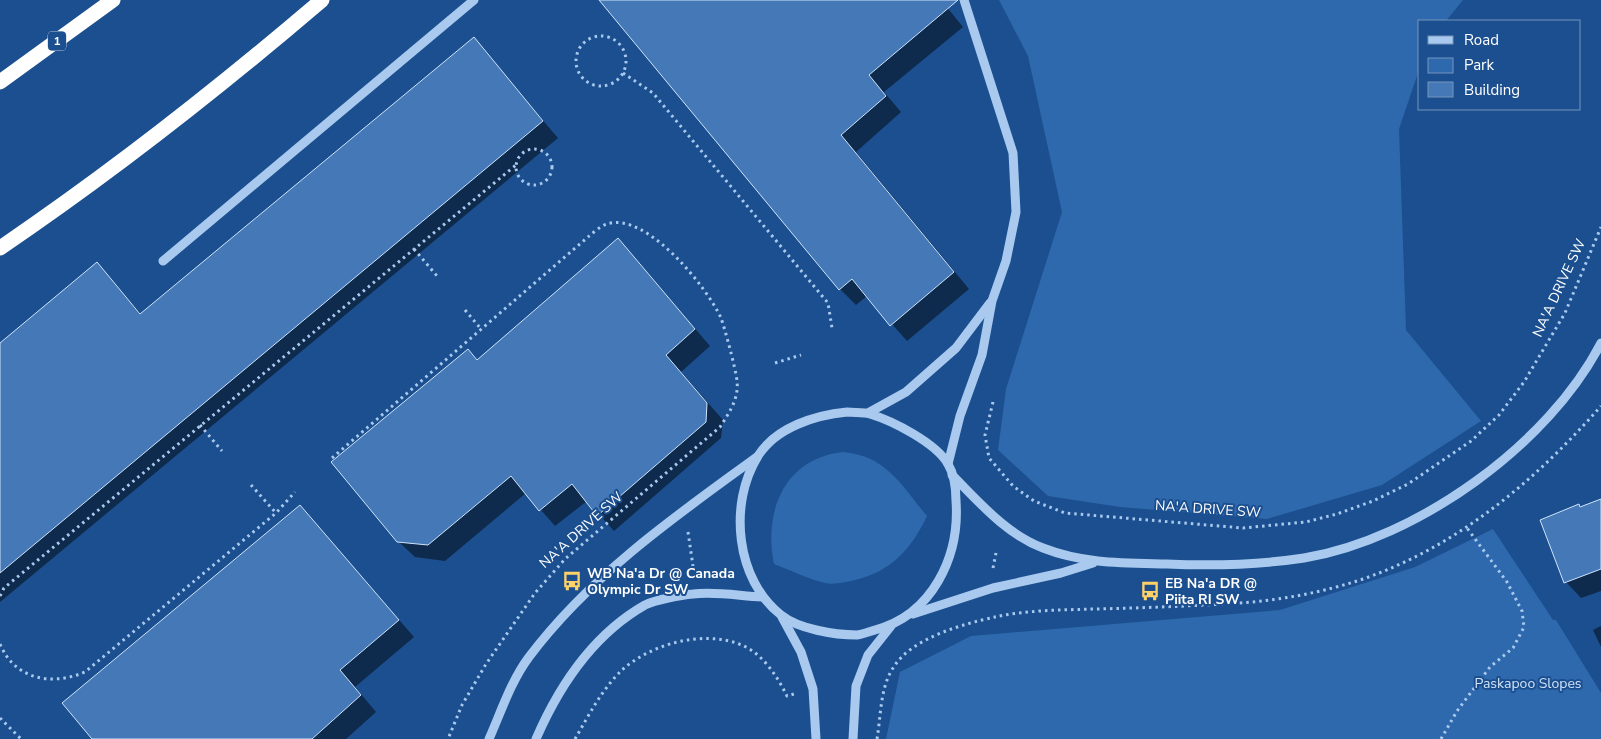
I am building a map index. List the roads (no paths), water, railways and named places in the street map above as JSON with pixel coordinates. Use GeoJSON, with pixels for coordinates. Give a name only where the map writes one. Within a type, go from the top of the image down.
{"type":"FeatureCollection","features":[{"type":"Feature","properties":{"kind":"highway","name":"1"},"geometry":{"type":"LineString","coordinates":[[0,82],[113,0]]}},
{"type":"Feature","properties":{"kind":"highway"},"geometry":{"type":"LineString","coordinates":[[0,248],[65,204],[164,128],[261,52],[322,0]]}},
{"type":"Feature","properties":{"kind":"street"},"geometry":{"type":"LineString","coordinates":[[164,262],[474,0]]}},
{"type":"Feature","properties":{"kind":"street"},"geometry":{"type":"LineString","coordinates":[[948,464],[960,416],[982,355],[992,302],[1006,261],[1016,212],[1013,153],[964,0]]}},
{"type":"Feature","properties":{"kind":"street"},"geometry":{"type":"LineString","coordinates":[[868,413],[906,392],[956,348],[992,302]]}},
{"type":"Feature","properties":{"kind":"street"},"geometry":{"type":"LineString","coordinates":[[952,475],[1002,525],[1043,548],[1094,562],[1229,566],[1306,557],[1381,534],[1451,498],[1489,471],[1525,441],[1558,407],[1587,370],[1601,343]]}},
{"type":"Feature","properties":{"kind":"street"},"geometry":{"type":"LineString","coordinates":[[488,739],[513,685],[529,658],[587,590],[676,515],[759,455],[790,429],[806,420],[826,414],[868,413],[892,422],[915,435],[948,464],[952,475],[957,516],[950,558],[940,579],[927,598],[911,615]]}},
{"type":"Feature","properties":{"kind":"street"},"geometry":{"type":"LineString","coordinates":[[759,455],[744,492],[741,532],[746,562],[762,597],[782,617],[802,652],[813,689],[816,739]]}},
{"type":"Feature","properties":{"kind":"street"},"geometry":{"type":"LineString","coordinates":[[782,617],[820,632],[858,635],[891,626],[911,615],[993,588],[1061,573],[1094,562]]}},
{"type":"Feature","properties":{"kind":"street"},"geometry":{"type":"LineString","coordinates":[[536,739],[547,715],[568,680],[605,633],[646,604],[694,594],[762,597]]}},
{"type":"Feature","properties":{"kind":"street"},"geometry":{"type":"LineString","coordinates":[[853,739],[856,686],[868,656],[891,626]]}},
{"type":"Feature","properties":{"kind":"place","name":"WB Na'a Dr @ Canada Olympic Dr SW"},"geometry":{"type":"Point","coordinates":[572,581]}},
{"type":"Feature","properties":{"kind":"place","name":"EB Na'a DR @ Piita RI SW"},"geometry":{"type":"Point","coordinates":[1150,591]}},
{"type":"Feature","properties":{"kind":"park label","name":"Paskapoo Slopes"},"geometry":{"type":"Point","coordinates":[1528,683]}}]}
